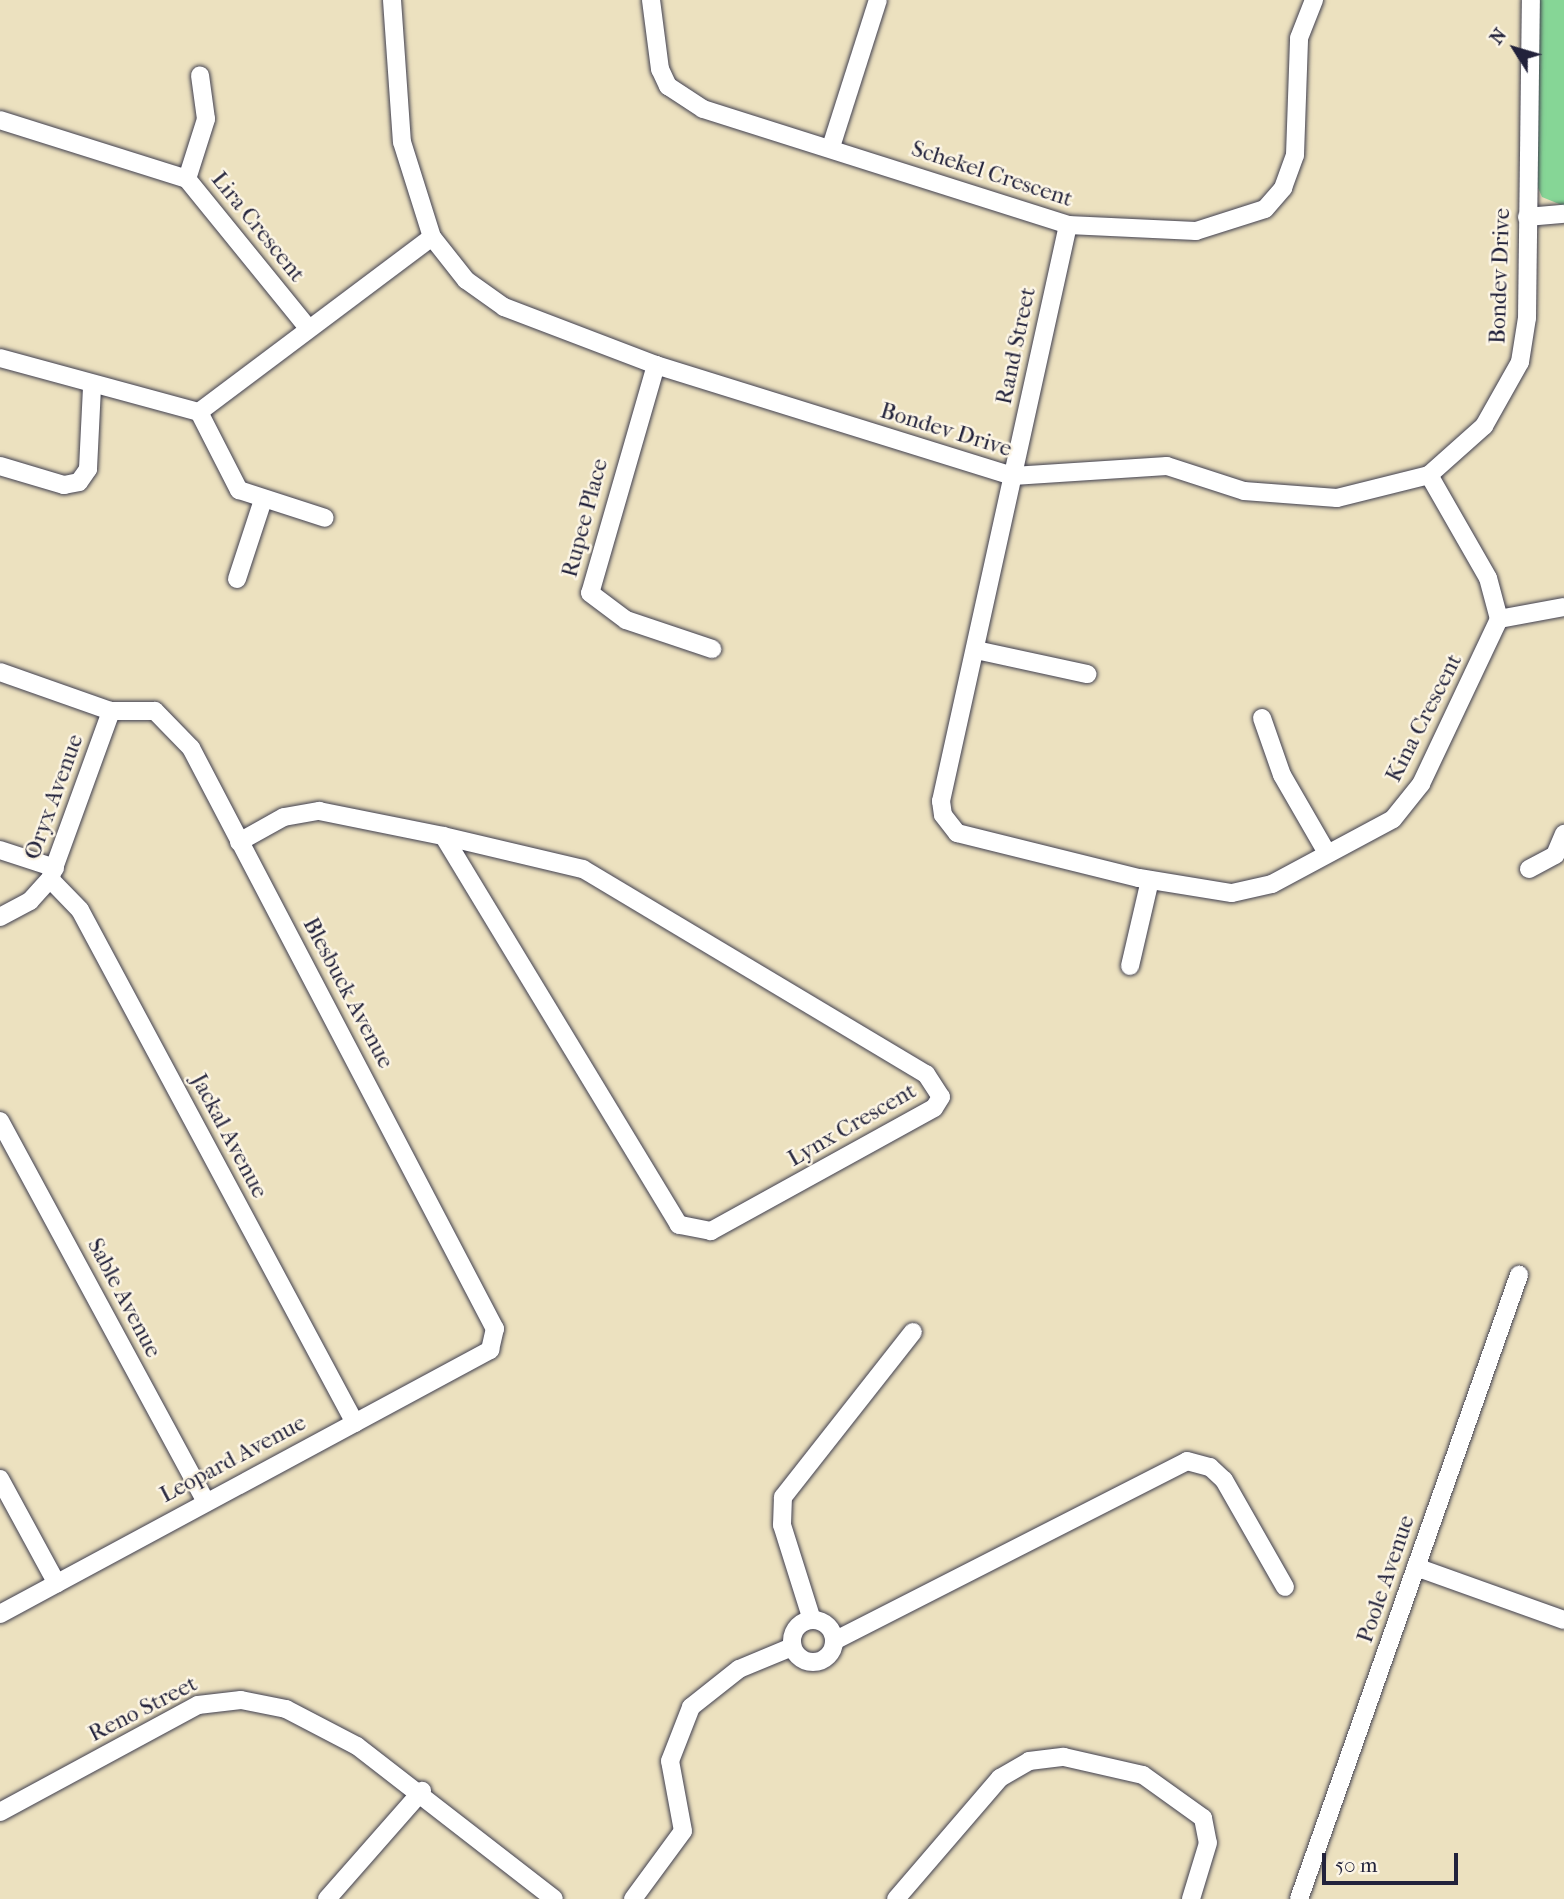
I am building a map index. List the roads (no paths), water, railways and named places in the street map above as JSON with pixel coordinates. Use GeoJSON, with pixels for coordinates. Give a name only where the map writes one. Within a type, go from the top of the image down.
{"type":"FeatureCollection","features":[{"type":"Feature","properties":{"kind":"street","name":"Bondev Drive"},"geometry":{"type":"LineString","coordinates":[[392,0],[402,142],[432,237],[466,280],[504,307],[656,365],[1013,476],[1167,466],[1244,491],[1337,498],[1429,475],[1485,426],[1520,362],[1527,217],[1531,0]]}},
{"type":"Feature","properties":{"kind":"street","name":"Schekel Crescent"},"geometry":{"type":"LineString","coordinates":[[651,0],[660,69],[681,98],[1068,226],[1196,231],[1265,209],[1283,188],[1295,155],[1299,38],[1314,0]]}},
{"type":"Feature","properties":{"kind":"street"},"geometry":{"type":"LineString","coordinates":[[831,147],[878,0]]}},
{"type":"Feature","properties":{"kind":"street"},"geometry":{"type":"LineString","coordinates":[[187,179],[206,119],[200,75]]}},
{"type":"Feature","properties":{"kind":"street","name":"Lira Crescent"},"geometry":{"type":"LineString","coordinates":[[0,120],[187,179],[308,328]]}},
{"type":"Feature","properties":{"kind":"street"},"geometry":{"type":"LineString","coordinates":[[1527,217],[1564,214]]}},
{"type":"Feature","properties":{"kind":"street","name":"Rand Street"},"geometry":{"type":"LineString","coordinates":[[1013,476],[1068,226]]}},
{"type":"Feature","properties":{"kind":"street"},"geometry":{"type":"LineString","coordinates":[[199,412],[432,237]]}},
{"type":"Feature","properties":{"kind":"street"},"geometry":{"type":"LineString","coordinates":[[0,358],[92,387],[199,412]]}},
{"type":"Feature","properties":{"kind":"street","name":"Rupee Place"},"geometry":{"type":"LineString","coordinates":[[656,365],[592,567],[590,593],[626,620],[712,649]]}},
{"type":"Feature","properties":{"kind":"street"},"geometry":{"type":"LineString","coordinates":[[0,466],[64,485],[79,482],[88,469],[92,387]]}},
{"type":"Feature","properties":{"kind":"street"},"geometry":{"type":"LineString","coordinates":[[199,412],[232,483],[263,500],[325,518]]}},
{"type":"Feature","properties":{"kind":"street"},"geometry":{"type":"LineString","coordinates":[[1429,475],[1488,578],[1499,619],[1564,607]]}},
{"type":"Feature","properties":{"kind":"street","name":"Kina Crescent"},"geometry":{"type":"LineString","coordinates":[[1013,476],[941,801],[949,824],[973,839],[1150,880],[1250,891],[1327,853],[1407,804],[1499,619]]}},
{"type":"Feature","properties":{"kind":"street"},"geometry":{"type":"LineString","coordinates":[[237,579],[263,500]]}},
{"type":"Feature","properties":{"kind":"street"},"geometry":{"type":"LineString","coordinates":[[976,650],[1087,674]]}},
{"type":"Feature","properties":{"kind":"street"},"geometry":{"type":"LineString","coordinates":[[0,672],[111,711]]}},
{"type":"Feature","properties":{"kind":"street","name":"Blesbuck Avenue"},"geometry":{"type":"LineString","coordinates":[[111,711],[144,707],[179,729],[493,1318],[490,1350]]}},
{"type":"Feature","properties":{"kind":"street","name":"Oryx Avenue"},"geometry":{"type":"LineString","coordinates":[[0,918],[30,901],[53,874],[111,711]]}},
{"type":"Feature","properties":{"kind":"street"},"geometry":{"type":"LineString","coordinates":[[1262,718],[1282,775],[1327,853]]}},
{"type":"Feature","properties":{"kind":"street","name":"Lynx Crescent"},"geometry":{"type":"LineString","coordinates":[[239,842],[305,811],[443,836],[559,861],[633,894],[926,1074],[940,1086],[941,1097],[934,1108],[711,1231],[678,1226],[443,836]]}},
{"type":"Feature","properties":{"kind":"street"},"geometry":{"type":"LineString","coordinates":[[1529,869],[1555,855],[1564,834]]}},
{"type":"Feature","properties":{"kind":"street"},"geometry":{"type":"LineString","coordinates":[[0,850],[53,874]]}},
{"type":"Feature","properties":{"kind":"street","name":"Jackal Avenue"},"geometry":{"type":"LineString","coordinates":[[53,874],[80,910],[355,1423]]}},
{"type":"Feature","properties":{"kind":"street"},"geometry":{"type":"LineString","coordinates":[[1130,966],[1150,880]]}},
{"type":"Feature","properties":{"kind":"street","name":"Sable Avenue"},"geometry":{"type":"LineString","coordinates":[[0,1121],[204,1499]]}},
{"type":"Feature","properties":{"kind":"street","name":"Poole Avenue"},"geometry":{"type":"LineString","coordinates":[[1299,1899],[1519,1275]]}},
{"type":"Feature","properties":{"kind":"street"},"geometry":{"type":"LineString","coordinates":[[834,1641],[830,1628],[813,1619],[782,1524],[783,1497],[913,1332]]}},
{"type":"Feature","properties":{"kind":"street","name":"Leopard Avenue"},"geometry":{"type":"LineString","coordinates":[[0,1614],[204,1499],[355,1423],[490,1350]]}},
{"type":"Feature","properties":{"kind":"street"},"geometry":{"type":"LineString","coordinates":[[792,1647],[801,1658],[815,1661],[834,1641],[1188,1461],[1209,1467],[1224,1480],[1285,1587]]}},
{"type":"Feature","properties":{"kind":"street"},"geometry":{"type":"LineString","coordinates":[[0,1479],[57,1584]]}},
{"type":"Feature","properties":{"kind":"street"},"geometry":{"type":"LineString","coordinates":[[1416,1567],[1564,1620]]}},
{"type":"Feature","properties":{"kind":"street"},"geometry":{"type":"LineString","coordinates":[[792,1647],[796,1628],[813,1619]]}},
{"type":"Feature","properties":{"kind":"street"},"geometry":{"type":"LineString","coordinates":[[633,1899],[683,1831],[670,1761],[691,1707],[738,1669],[792,1647]]}},
{"type":"Feature","properties":{"kind":"street","name":"Reno Street"},"geometry":{"type":"LineString","coordinates":[[0,1812],[198,1704],[220,1699],[267,1704],[310,1719],[422,1791],[554,1899]]}},
{"type":"Feature","properties":{"kind":"street"},"geometry":{"type":"LineString","coordinates":[[897,1899],[1000,1778],[1029,1761],[1064,1757],[1143,1775],[1203,1818],[1208,1843],[1191,1899]]}},
{"type":"Feature","properties":{"kind":"street"},"geometry":{"type":"LineString","coordinates":[[327,1899],[422,1791]]}}]}
